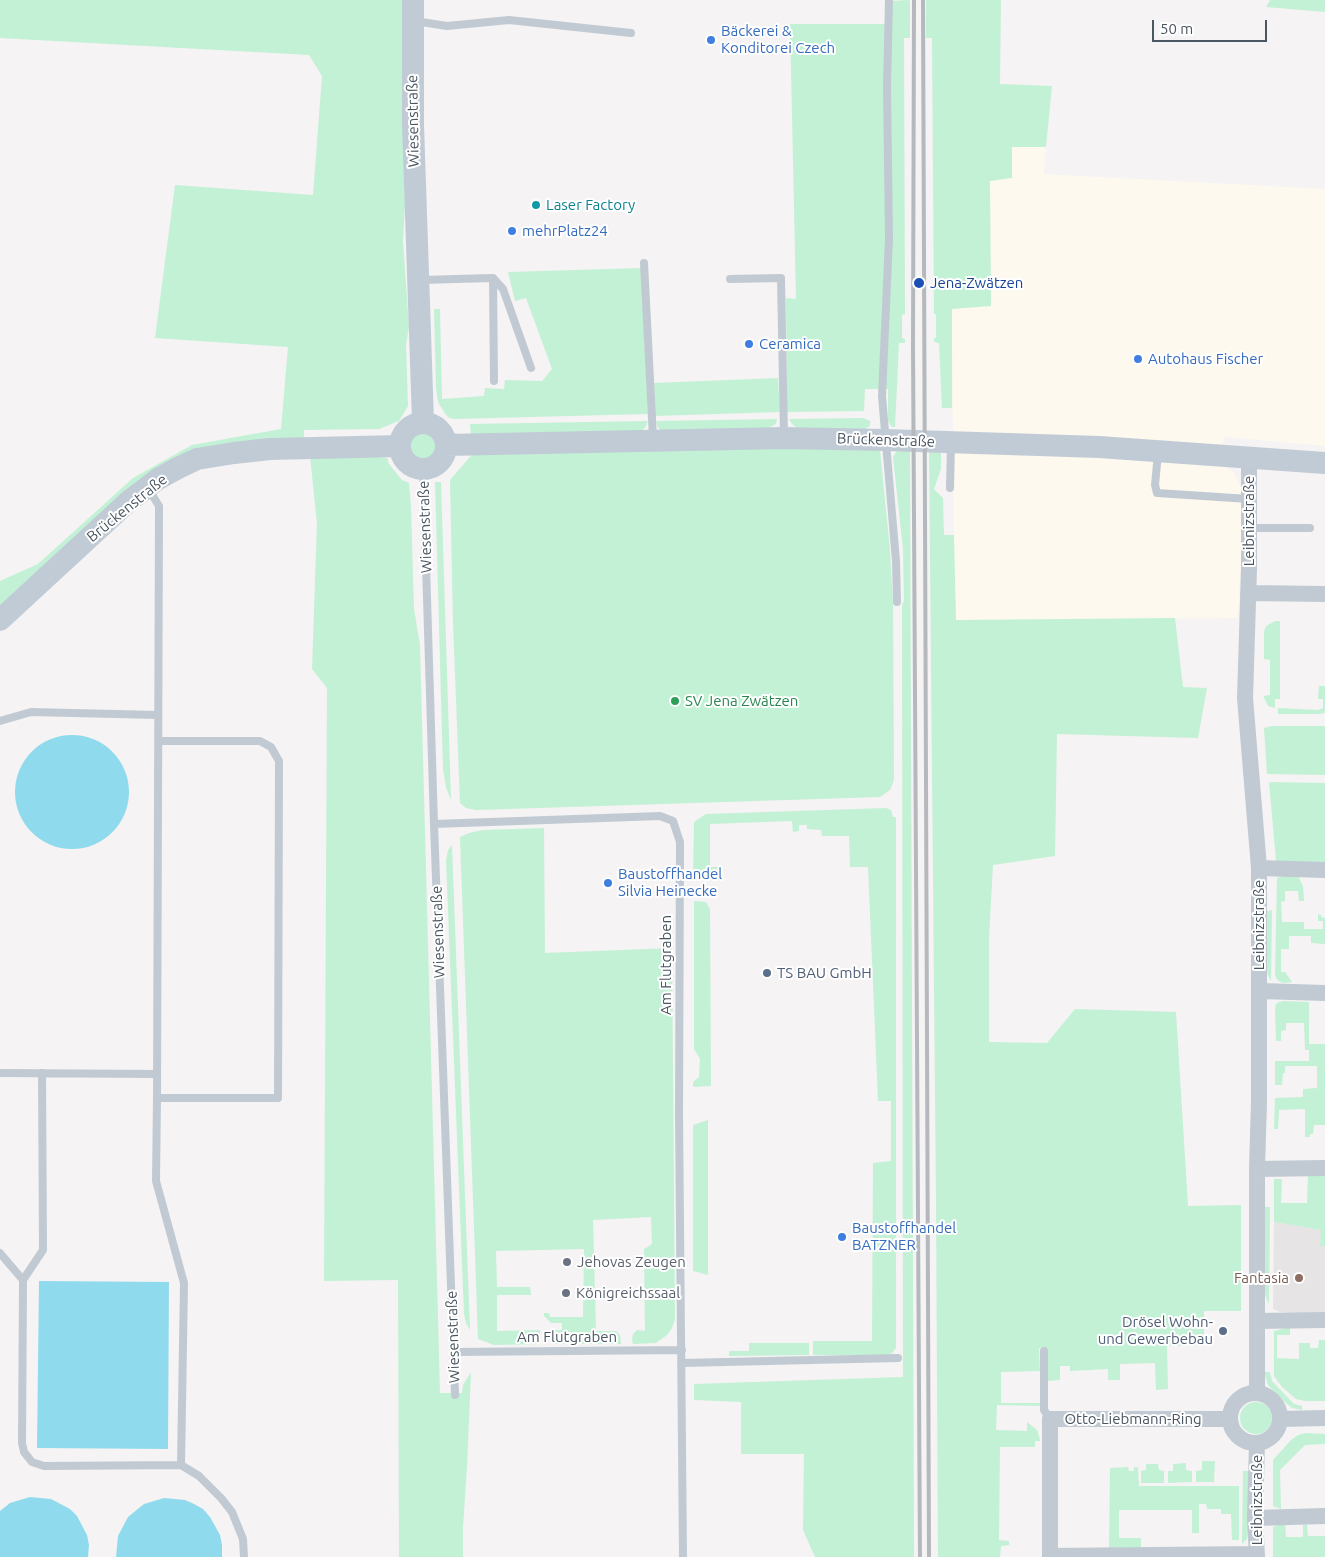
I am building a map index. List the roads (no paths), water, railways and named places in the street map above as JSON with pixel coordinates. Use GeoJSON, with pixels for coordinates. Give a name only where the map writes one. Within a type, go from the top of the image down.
{"type":"FeatureCollection","features":[{"type":"Feature","properties":{"kind":"street","name":"Wiesenstraße"},"geometry":{"type":"LineString","coordinates":[[413,10],[413,125],[423,422]]}},
{"type":"Feature","properties":{"kind":"street"},"geometry":{"type":"LineString","coordinates":[[423,422],[436,427],[441,432],[445,438],[446,445],[445,452],[437,464],[431,468],[423,469],[410,465],[401,454],[400,446],[401,439],[409,428],[423,422]]}},
{"type":"Feature","properties":{"kind":"street","name":"Brückenstraße"},"geometry":{"type":"LineString","coordinates":[[446,445],[784,438],[885,440],[1099,447],[1325,464]]}},
{"type":"Feature","properties":{"kind":"street","name":"Brückenstraße"},"geometry":{"type":"LineString","coordinates":[[0,620],[97,530],[147,487],[178,468],[197,460],[270,449],[400,446]]}},
{"type":"Feature","properties":{"kind":"street","name":"Leibnizstraße"},"geometry":{"type":"LineString","coordinates":[[1249,459],[1245,698],[1259,868],[1260,1102],[1257,1169],[1257,1392]]}},
{"type":"Feature","properties":{"kind":"street"},"geometry":{"type":"LineString","coordinates":[[1248,593],[1325,594]]}},
{"type":"Feature","properties":{"kind":"street"},"geometry":{"type":"LineString","coordinates":[[1259,868],[1325,870]]}},
{"type":"Feature","properties":{"kind":"street"},"geometry":{"type":"LineString","coordinates":[[1260,991],[1325,993]]}},
{"type":"Feature","properties":{"kind":"street"},"geometry":{"type":"LineString","coordinates":[[1257,1169],[1325,1168]]}},
{"type":"Feature","properties":{"kind":"street"},"geometry":{"type":"LineString","coordinates":[[1257,1321],[1325,1320]]}},
{"type":"Feature","properties":{"kind":"street"},"geometry":{"type":"LineString","coordinates":[[1230,1419],[1232,1408],[1238,1399],[1245,1394],[1257,1392],[1264,1394],[1274,1401],[1280,1411],[1281,1419],[1325,1418]]}},
{"type":"Feature","properties":{"kind":"street","name":"Otto-Liebmann-Ring"},"geometry":{"type":"LineString","coordinates":[[1230,1419],[1050,1419],[1050,1557],[1257,1556]]}},
{"type":"Feature","properties":{"kind":"street","name":"Leibnizstraße"},"geometry":{"type":"LineString","coordinates":[[1230,1419],[1234,1431],[1239,1437],[1246,1441],[1257,1442],[1266,1441],[1272,1436],[1277,1430],[1281,1419]]}},
{"type":"Feature","properties":{"kind":"street","name":"Leibnizstraße"},"geometry":{"type":"LineString","coordinates":[[1257,1442],[1257,1556]]}},
{"type":"Feature","properties":{"kind":"street"},"geometry":{"type":"LineString","coordinates":[[1256,1518],[1325,1516]]}},
{"type":"Feature","properties":{"kind":"lane"},"geometry":{"type":"LineString","coordinates":[[889,0],[887,87],[889,238],[882,396],[896,561],[897,602]]}},
{"type":"Feature","properties":{"kind":"lane"},"geometry":{"type":"LineString","coordinates":[[413,10],[426,24],[447,26],[509,20],[631,33]]}},
{"type":"Feature","properties":{"kind":"lane"},"geometry":{"type":"LineString","coordinates":[[644,263],[653,440]]}},
{"type":"Feature","properties":{"kind":"lane"},"geometry":{"type":"LineString","coordinates":[[418,280],[493,278]]}},
{"type":"Feature","properties":{"kind":"lane"},"geometry":{"type":"LineString","coordinates":[[493,278],[502,290],[531,368]]}},
{"type":"Feature","properties":{"kind":"lane"},"geometry":{"type":"LineString","coordinates":[[493,278],[494,381]]}},
{"type":"Feature","properties":{"kind":"lane"},"geometry":{"type":"LineString","coordinates":[[730,279],[781,278],[784,438]]}},
{"type":"Feature","properties":{"kind":"lane"},"geometry":{"type":"LineString","coordinates":[[950,488],[951,442]]}},
{"type":"Feature","properties":{"kind":"lane"},"geometry":{"type":"LineString","coordinates":[[1158,452],[1155,485],[1157,493],[1249,499]]}},
{"type":"Feature","properties":{"kind":"lane","name":"Wiesenstraße"},"geometry":{"type":"LineString","coordinates":[[423,469],[454,1395]]}},
{"type":"Feature","properties":{"kind":"lane"},"geometry":{"type":"LineString","coordinates":[[147,487],[158,506],[156,1181],[184,1283],[181,1465]]}},
{"type":"Feature","properties":{"kind":"lane"},"geometry":{"type":"LineString","coordinates":[[1256,528],[1310,528]]}},
{"type":"Feature","properties":{"kind":"lane"},"geometry":{"type":"LineString","coordinates":[[0,721],[31,712],[158,715]]}},
{"type":"Feature","properties":{"kind":"lane"},"geometry":{"type":"LineString","coordinates":[[157,1098],[278,1098],[280,761],[271,747],[260,740],[158,741]]}},
{"type":"Feature","properties":{"kind":"lane","name":"Am Flutgraben"},"geometry":{"type":"LineString","coordinates":[[434,824],[660,816],[673,821],[680,842],[679,1113],[683,1557]]}},
{"type":"Feature","properties":{"kind":"lane"},"geometry":{"type":"LineString","coordinates":[[0,1073],[157,1074]]}},
{"type":"Feature","properties":{"kind":"lane"},"geometry":{"type":"LineString","coordinates":[[42,1073],[43,1250],[23,1280],[22,1443],[24,1452],[32,1462],[44,1466],[181,1465],[199,1476],[232,1512],[243,1539],[244,1557]]}},
{"type":"Feature","properties":{"kind":"lane"},"geometry":{"type":"LineString","coordinates":[[0,1253],[23,1280]]}},
{"type":"Feature","properties":{"kind":"lane","name":"Am Flutgraben"},"geometry":{"type":"LineString","coordinates":[[454,1352],[682,1350]]}},
{"type":"Feature","properties":{"kind":"lane"},"geometry":{"type":"LineString","coordinates":[[1044,1351],[1044,1410],[1050,1419]]}},
{"type":"Feature","properties":{"kind":"lane"},"geometry":{"type":"LineString","coordinates":[[682,1363],[898,1358]]}},
{"type":"Feature","properties":{"kind":"water"},"geometry":{"type":"Polygon","coordinates":[[[72,735],[94,739],[112,752],[125,770],[129,792],[125,814],[112,832],[94,845],[72,849],[50,845],[32,832],[19,814],[15,792],[19,770],[32,752],[50,739],[72,735]]]}},
{"type":"Feature","properties":{"kind":"water"},"geometry":{"type":"Polygon","coordinates":[[[39,1281],[169,1282],[168,1449],[37,1448],[39,1281]]]}},
{"type":"Feature","properties":{"kind":"water"},"geometry":{"type":"Polygon","coordinates":[[[30,1497],[51,1499],[70,1509],[77,1516],[87,1535],[89,1545],[88,1557],[0,1557],[0,1511],[10,1503],[30,1497]]]}},
{"type":"Feature","properties":{"kind":"water"},"geometry":{"type":"Polygon","coordinates":[[[164,1498],[185,1500],[203,1509],[220,1535],[222,1557],[116,1557],[118,1536],[128,1517],[144,1504],[164,1498]]]}},
{"type":"Feature","properties":{"kind":"railway"},"geometry":{"type":"LineString","coordinates":[[914,0],[913,346],[920,1557]]}},
{"type":"Feature","properties":{"kind":"railway"},"geometry":{"type":"LineString","coordinates":[[923,0],[929,1557]]}},
{"type":"Feature","properties":{"kind":"place","name":"Bäckerei & Konditorei Czech"},"geometry":{"type":"Point","coordinates":[711,40]}},
{"type":"Feature","properties":{"kind":"place","name":"Laser Factory"},"geometry":{"type":"Point","coordinates":[536,205]}},
{"type":"Feature","properties":{"kind":"place","name":"mehrPlatz24"},"geometry":{"type":"Point","coordinates":[512,231]}},
{"type":"Feature","properties":{"kind":"place","name":"Jena-Zwätzen"},"geometry":{"type":"Point","coordinates":[919,283]}},
{"type":"Feature","properties":{"kind":"place","name":"Ceramica"},"geometry":{"type":"Point","coordinates":[749,344]}},
{"type":"Feature","properties":{"kind":"place","name":"Autohaus Fischer"},"geometry":{"type":"Point","coordinates":[1138,359]}},
{"type":"Feature","properties":{"kind":"place","name":"SV Jena Zwätzen"},"geometry":{"type":"Point","coordinates":[675,701]}},
{"type":"Feature","properties":{"kind":"place","name":"Baustoffhandel Silvia Heinecke"},"geometry":{"type":"Point","coordinates":[608,883]}},
{"type":"Feature","properties":{"kind":"place","name":"TS BAU GmbH"},"geometry":{"type":"Point","coordinates":[767,973]}},
{"type":"Feature","properties":{"kind":"place","name":"Baustoffhandel BATZNER"},"geometry":{"type":"Point","coordinates":[842,1237]}},
{"type":"Feature","properties":{"kind":"place","name":"Jehovas Zeugen"},"geometry":{"type":"Point","coordinates":[567,1262]}},
{"type":"Feature","properties":{"kind":"place","name":"Fantasia"},"geometry":{"type":"Point","coordinates":[1299,1278]}},
{"type":"Feature","properties":{"kind":"place","name":"Königreichssaal"},"geometry":{"type":"Point","coordinates":[566,1293]}},
{"type":"Feature","properties":{"kind":"place","name":"Drösel Wohn- und Gewerbebau"},"geometry":{"type":"Point","coordinates":[1223,1331]}}]}
